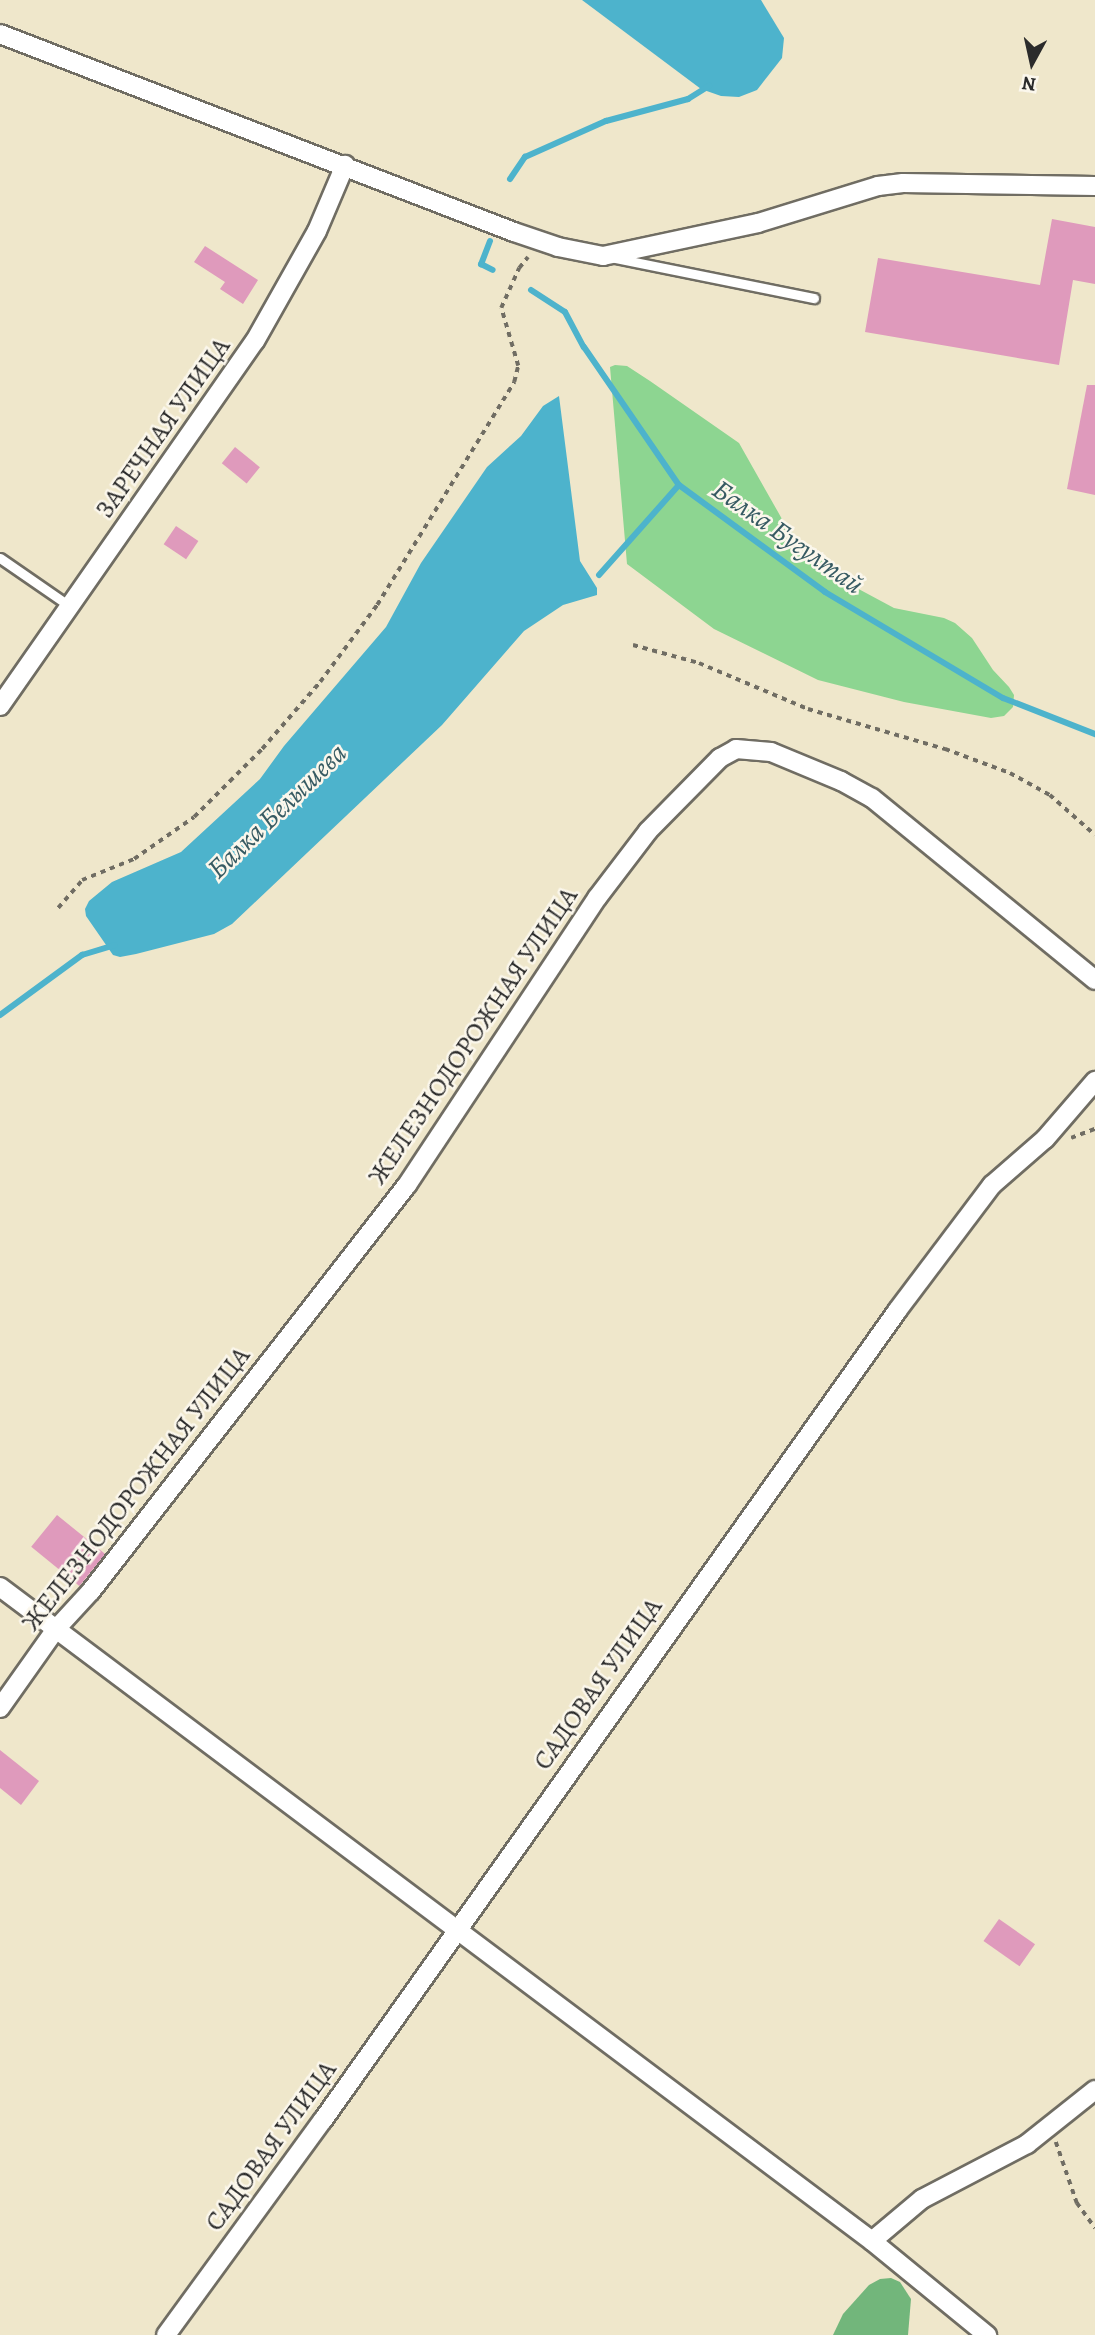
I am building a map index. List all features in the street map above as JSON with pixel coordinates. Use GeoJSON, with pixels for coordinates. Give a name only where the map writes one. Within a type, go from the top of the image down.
{"type":"FeatureCollection","features":[{"type":"Feature","properties":{"kind":"street"},"geometry":{"type":"LineString","coordinates":[[0,34],[544,242],[603,256],[758,223],[877,186],[903,183],[1095,186]]}},
{"type":"Feature","properties":{"kind":"street","name":"ЗАРЕЧНАЯ УЛИЦА"},"geometry":{"type":"LineString","coordinates":[[0,706],[256,341],[317,231],[345,165]]}},
{"type":"Feature","properties":{"kind":"street","name":"ЖЕЛЕЗНОДОРОЖНАЯ УЛИЦА"},"geometry":{"type":"LineString","coordinates":[[0,1708],[56,1629],[100,1580],[407,1185],[597,898],[648,831],[720,758],[736,749],[771,752],[841,781],[872,799],[1095,979]]}},
{"type":"Feature","properties":{"kind":"street","name":"САДОВАЯ УЛИЦА"},"geometry":{"type":"LineString","coordinates":[[166,2335],[898,1311],[992,1185],[1045,1139],[1095,1081]]}},
{"type":"Feature","properties":{"kind":"street"},"geometry":{"type":"LineString","coordinates":[[0,1587],[872,2241],[987,2335]]}},
{"type":"Feature","properties":{"kind":"street"},"geometry":{"type":"LineString","coordinates":[[872,2241],[922,2199],[999,2161],[1051,2127],[1095,2091]]}},
{"type":"Feature","properties":{"kind":"lane"},"geometry":{"type":"LineString","coordinates":[[603,256],[814,298]]}},
{"type":"Feature","properties":{"kind":"lane"},"geometry":{"type":"LineString","coordinates":[[0,558],[71,607]]}},
{"type":"Feature","properties":{"kind":"path"},"geometry":{"type":"LineString","coordinates":[[58,908],[82,880],[134,859],[194,817],[262,749],[312,691],[377,605],[514,382],[518,366],[502,308],[519,268],[544,242]]}},
{"type":"Feature","properties":{"kind":"path"},"geometry":{"type":"LineString","coordinates":[[633,645],[699,663],[808,709],[945,749],[1010,773],[1050,795],[1095,835]]}},
{"type":"Feature","properties":{"kind":"path"},"geometry":{"type":"LineString","coordinates":[[1051,2127],[1068,2183],[1077,2203],[1095,2228]]}},
{"type":"Feature","properties":{"kind":"green space"},"geometry":{"type":"Polygon","coordinates":[[[627,366],[739,443],[782,519],[797,539],[853,586],[894,608],[944,618],[955,623],[972,638],[993,670],[1009,687],[1014,695],[1013,707],[1004,716],[991,718],[904,702],[818,680],[714,629],[627,564],[610,367],[627,366]]]}},
{"type":"Feature","properties":{"kind":"green space"},"geometry":{"type":"Polygon","coordinates":[[[891,2278],[900,2282],[911,2299],[908,2335],[833,2335],[843,2314],[869,2285],[880,2279],[891,2278]]]}},
{"type":"Feature","properties":{"kind":"water"},"geometry":{"type":"Polygon","coordinates":[[[582,0],[761,0],[784,38],[782,58],[757,90],[739,97],[721,96],[701,89],[582,0]]]}},
{"type":"Feature","properties":{"kind":"water"},"geometry":{"type":"Polygon","coordinates":[[[559,396],[580,561],[597,588],[597,595],[563,605],[524,631],[442,725],[232,924],[214,934],[136,954],[120,957],[113,955],[86,916],[85,909],[89,901],[112,882],[181,852],[260,779],[284,746],[386,627],[421,563],[487,467],[521,436],[543,406],[559,396]]]}},
{"type":"Feature","properties":{"kind":"building"},"geometry":{"type":"Polygon","coordinates":[[[1052,219],[1095,227],[1095,284],[1073,280],[1059,365],[865,332],[878,258],[1040,285],[1052,219]]]}},
{"type":"Feature","properties":{"kind":"building"},"geometry":{"type":"Polygon","coordinates":[[[205,246],[258,280],[243,304],[220,289],[225,282],[194,262],[205,246]]]}},
{"type":"Feature","properties":{"kind":"building"},"geometry":{"type":"Polygon","coordinates":[[[1087,385],[1095,385],[1095,495],[1067,489],[1087,385]]]}},
{"type":"Feature","properties":{"kind":"building"},"geometry":{"type":"Polygon","coordinates":[[[235,447],[260,467],[247,483],[222,463],[235,447]]]}},
{"type":"Feature","properties":{"kind":"building"},"geometry":{"type":"Polygon","coordinates":[[[176,526],[198,541],[186,559],[164,544],[176,526]]]}},
{"type":"Feature","properties":{"kind":"building"},"geometry":{"type":"Polygon","coordinates":[[[57,1515],[105,1554],[79,1586],[31,1547],[57,1515]]]}},
{"type":"Feature","properties":{"kind":"building"},"geometry":{"type":"Polygon","coordinates":[[[0,1750],[39,1781],[21,1805],[0,1788],[0,1750]]]}},
{"type":"Feature","properties":{"kind":"building"},"geometry":{"type":"Polygon","coordinates":[[[999,1919],[1035,1944],[1020,1966],[984,1941],[999,1919]]]}},
{"type":"Feature","properties":{"kind":"waterway","name":"Балка Бугултай"},"geometry":{"type":"LineString","coordinates":[[510,179],[525,157],[606,121],[688,99],[709,86]]}},
{"type":"Feature","properties":{"kind":"waterway","name":"Балка Бугултай"},"geometry":{"type":"LineString","coordinates":[[490,241],[481,264],[493,270]]}},
{"type":"Feature","properties":{"kind":"waterway","name":"Балка Бугултай"},"geometry":{"type":"LineString","coordinates":[[531,290],[565,312],[584,347],[679,485],[825,592],[1003,698],[1095,734]]}},
{"type":"Feature","properties":{"kind":"waterway","name":"Балка Белышева"},"geometry":{"type":"LineString","coordinates":[[599,575],[679,485]]}},
{"type":"Feature","properties":{"kind":"waterway","name":"Балка Белышева"},"geometry":{"type":"LineString","coordinates":[[0,1015],[82,955],[114,945]]}}]}
